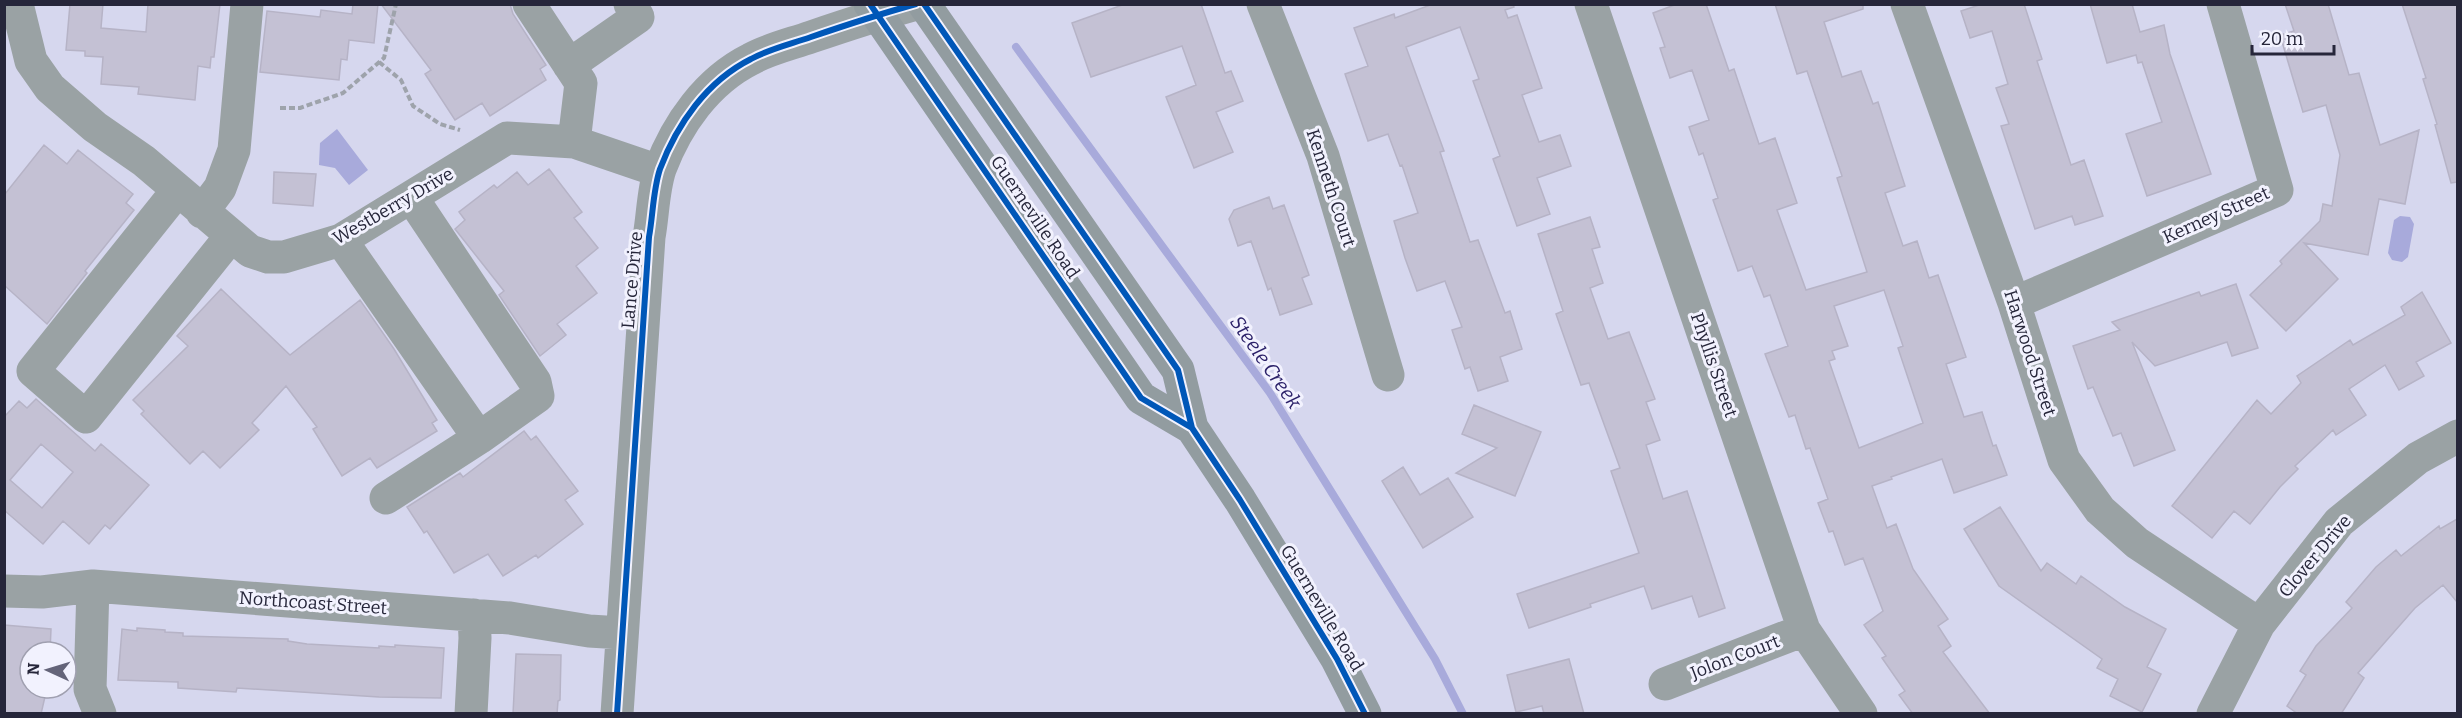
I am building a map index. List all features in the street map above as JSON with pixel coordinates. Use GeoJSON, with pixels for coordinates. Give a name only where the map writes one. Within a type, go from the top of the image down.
{"type":"FeatureCollection","features":[{"type":"Feature","properties":{"kind":"main road","name":"Guerneville Road"},"geometry":{"type":"LineString","coordinates":[[924,4],[1178,370],[1192,428],[1240,500],[1337,659],[1365,714]]}},
{"type":"Feature","properties":{"kind":"main road","name":"Guerneville Road"},"geometry":{"type":"LineString","coordinates":[[874,9],[1141,398],[1192,428]]}},
{"type":"Feature","properties":{"kind":"street","name":"Westberry Drive"},"geometry":{"type":"LineString","coordinates":[[17,4],[31,61],[50,88],[95,127],[144,162],[250,251],[268,257],[284,257],[341,240],[507,138],[574,142],[659,171]]}},
{"type":"Feature","properties":{"kind":"street"},"geometry":{"type":"LineString","coordinates":[[202,212],[220,188],[234,150],[247,4]]}},
{"type":"Feature","properties":{"kind":"street"},"geometry":{"type":"LineString","coordinates":[[529,4],[581,83],[574,142]]}},
{"type":"Feature","properties":{"kind":"street"},"geometry":{"type":"LineString","coordinates":[[569,65],[638,17],[630,4]]}},
{"type":"Feature","properties":{"kind":"street","name":"Lance Drive"},"geometry":{"type":"LineString","coordinates":[[617,714],[649,237],[659,171],[674,136],[689,112],[729,72],[752,58],[874,9],[915,4]]}},
{"type":"Feature","properties":{"kind":"street","name":"Kenneth Court"},"geometry":{"type":"LineString","coordinates":[[1263,4],[1323,156],[1388,375]]}},
{"type":"Feature","properties":{"kind":"street","name":"Phyllis Street"},"geometry":{"type":"LineString","coordinates":[[1591,4],[1804,630],[1861,714]]}},
{"type":"Feature","properties":{"kind":"street","name":"Harwood Street"},"geometry":{"type":"LineString","coordinates":[[1907,4],[2014,303],[2064,460],[2100,510],[2137,543],[2259,624]]}},
{"type":"Feature","properties":{"kind":"street","name":"Kerney Street"},"geometry":{"type":"LineString","coordinates":[[2014,303],[2277,190],[2223,4]]}},
{"type":"Feature","properties":{"kind":"street"},"geometry":{"type":"LineString","coordinates":[[177,191],[33,371],[86,417],[231,236]]}},
{"type":"Feature","properties":{"kind":"street"},"geometry":{"type":"LineString","coordinates":[[386,498],[479,438],[538,396],[536,382],[412,198]]}},
{"type":"Feature","properties":{"kind":"street"},"geometry":{"type":"LineString","coordinates":[[341,240],[479,438]]}},
{"type":"Feature","properties":{"kind":"street","name":"Clover Drive"},"geometry":{"type":"LineString","coordinates":[[2213,714],[2259,624],[2339,522],[2418,458],[2457,436]]}},
{"type":"Feature","properties":{"kind":"street"},"geometry":{"type":"LineString","coordinates":[[93,586],[90,689],[100,714]]}},
{"type":"Feature","properties":{"kind":"street","name":"Northcoast Street"},"geometry":{"type":"LineString","coordinates":[[4,591],[42,592],[93,586],[474,615],[621,633]]}},
{"type":"Feature","properties":{"kind":"street"},"geometry":{"type":"LineString","coordinates":[[471,714],[474,615]]}},
{"type":"Feature","properties":{"kind":"street","name":"Jolon Court"},"geometry":{"type":"LineString","coordinates":[[1665,684],[1804,630]]}},
{"type":"Feature","properties":{"kind":"path"},"geometry":{"type":"LineString","coordinates":[[280,108],[300,108],[343,93],[384,58],[396,4]]}},
{"type":"Feature","properties":{"kind":"water"},"geometry":{"type":"Polygon","coordinates":[[[337,129],[368,170],[349,185],[335,168],[319,165],[320,143],[337,129]]]}},
{"type":"Feature","properties":{"kind":"water"},"geometry":{"type":"Polygon","coordinates":[[[2400,216],[2410,217],[2414,224],[2408,257],[2402,262],[2392,260],[2388,253],[2394,220],[2400,216]]]}},
{"type":"Feature","properties":{"kind":"building"},"geometry":{"type":"Polygon","coordinates":[[[70,4],[103,4],[101,28],[146,32],[148,4],[220,4],[214,57],[211,57],[210,68],[198,66],[195,100],[138,94],[139,87],[101,84],[103,57],[85,56],[85,51],[66,50],[70,4]]]}},
{"type":"Feature","properties":{"kind":"building"},"geometry":{"type":"Polygon","coordinates":[[[353,4],[378,4],[374,43],[349,40],[347,60],[341,59],[339,80],[260,72],[267,11],[320,17],[321,10],[352,14],[353,4]]]}},
{"type":"Feature","properties":{"kind":"building"},"geometry":{"type":"Polygon","coordinates":[[[381,4],[510,4],[513,14],[546,65],[540,69],[546,80],[490,116],[482,103],[455,120],[425,74],[431,70],[381,4]]]}},
{"type":"Feature","properties":{"kind":"building"},"geometry":{"type":"Polygon","coordinates":[[[1125,4],[1201,4],[1225,73],[1231,71],[1243,101],[1216,112],[1233,152],[1194,168],[1166,97],[1196,85],[1182,46],[1091,77],[1072,23],[1125,4]]]}},
{"type":"Feature","properties":{"kind":"building"},"geometry":{"type":"Polygon","coordinates":[[[1433,4],[1513,4],[1514,7],[1505,10],[1508,18],[1517,15],[1542,88],[1522,95],[1539,142],[1560,135],[1571,166],[1537,178],[1550,214],[1517,226],[1493,159],[1500,156],[1473,81],[1479,79],[1460,27],[1406,47],[1444,151],[1440,152],[1470,242],[1478,240],[1505,313],[1510,311],[1522,349],[1500,357],[1508,381],[1478,391],[1470,367],[1465,369],[1452,330],[1462,327],[1445,281],[1417,291],[1394,221],[1418,213],[1402,165],[1400,166],[1388,134],[1368,141],[1345,74],[1368,66],[1354,28],[1394,14],[1395,18],[1433,4]]]}},
{"type":"Feature","properties":{"kind":"building"},"geometry":{"type":"Polygon","coordinates":[[[1677,4],[1706,4],[1729,71],[1734,69],[1759,144],[1775,138],[1797,203],[1777,210],[1806,290],[1867,272],[1837,178],[1842,176],[1807,71],[1797,74],[1775,4],[1863,4],[1863,9],[1824,22],[1842,77],[1861,71],[1873,104],[1878,102],[1905,186],[1885,193],[1903,246],[1917,241],[1929,278],[1938,275],[1966,357],[1946,364],[1964,417],[1982,412],[1993,446],[1996,445],[2007,475],[1954,493],[1942,459],[1872,486],[1887,528],[1896,524],[1913,569],[1948,619],[1938,626],[1951,646],[1943,652],[1990,714],[1913,714],[1899,695],[1905,691],[1882,658],[1886,656],[1864,625],[1883,611],[1863,558],[1845,565],[1833,531],[1829,532],[1818,503],[1828,499],[1810,448],[1806,449],[1795,415],[1789,417],[1765,354],[1788,346],[1770,295],[1764,297],[1752,266],[1738,271],[1713,200],[1718,198],[1703,153],[1699,155],[1689,127],[1709,120],[1692,70],[1670,78],[1660,48],[1665,47],[1653,13],[1677,4]],[[1884,290],[1834,306],[1848,346],[1832,351],[1835,359],[1829,361],[1859,448],[1923,423],[1898,348],[1903,346],[1884,290]]]}},
{"type":"Feature","properties":{"kind":"building"},"geometry":{"type":"Polygon","coordinates":[[[1982,4],[2024,4],[2042,59],[2037,61],[2071,165],[2084,160],[2103,216],[2075,225],[2072,216],[2035,229],[2001,126],[2009,124],[1996,88],[2008,84],[1992,31],[1970,38],[1961,11],[1982,4]]]}},
{"type":"Feature","properties":{"kind":"building"},"geometry":{"type":"Polygon","coordinates":[[[2090,4],[2132,4],[2140,32],[2164,25],[2170,54],[2211,174],[2147,196],[2126,134],[2162,122],[2142,62],[2138,63],[2136,55],[2107,63],[2090,4]]]}},
{"type":"Feature","properties":{"kind":"building"},"geometry":{"type":"Polygon","coordinates":[[[2285,4],[2328,4],[2349,75],[2359,73],[2380,145],[2419,130],[2405,204],[2379,199],[2368,255],[2304,243],[2338,279],[2286,331],[2250,295],[2282,264],[2280,261],[2320,221],[2323,204],[2332,206],[2340,155],[2326,105],[2303,112],[2280,35],[2294,31],[2285,4]]]}},
{"type":"Feature","properties":{"kind":"building"},"geometry":{"type":"Polygon","coordinates":[[[2402,4],[2457,4],[2457,182],[2451,183],[2435,125],[2437,124],[2423,79],[2426,78],[2402,4]]]}},
{"type":"Feature","properties":{"kind":"building"},"geometry":{"type":"Polygon","coordinates":[[[44,145],[67,164],[78,150],[133,194],[126,203],[134,210],[85,271],[87,273],[47,324],[4,285],[5,194],[44,145]]]}},
{"type":"Feature","properties":{"kind":"building"},"geometry":{"type":"Polygon","coordinates":[[[549,169],[582,212],[574,218],[598,248],[576,266],[597,293],[557,324],[566,335],[540,356],[499,295],[504,291],[455,229],[465,220],[459,212],[494,185],[497,188],[517,172],[528,185],[549,169]]]}},
{"type":"Feature","properties":{"kind":"building"},"geometry":{"type":"Polygon","coordinates":[[[274,172],[316,174],[313,206],[273,203],[274,172]]]}},
{"type":"Feature","properties":{"kind":"building"},"geometry":{"type":"Polygon","coordinates":[[[1269,197],[1273,209],[1284,205],[1309,275],[1302,278],[1312,304],[1280,315],[1271,288],[1268,290],[1251,241],[1238,246],[1229,219],[1234,210],[1269,197]]]}},
{"type":"Feature","properties":{"kind":"building"},"geometry":{"type":"Polygon","coordinates":[[[1590,217],[1600,247],[1592,249],[1603,283],[1590,288],[1608,339],[1629,332],[1655,399],[1646,402],[1660,440],[1646,445],[1663,499],[1687,491],[1725,608],[1699,617],[1692,596],[1652,609],[1644,586],[1529,628],[1517,594],[1639,553],[1611,471],[1620,468],[1589,383],[1581,385],[1556,314],[1563,311],[1538,234],[1590,217]]]}},
{"type":"Feature","properties":{"kind":"building"},"geometry":{"type":"Polygon","coordinates":[[[2236,284],[2258,348],[2232,356],[2227,342],[2155,366],[2132,342],[2175,450],[2134,466],[2121,433],[2113,436],[2093,387],[2088,389],[2073,346],[2120,330],[2112,322],[2199,292],[2201,296],[2236,284]]]}},
{"type":"Feature","properties":{"kind":"building"},"geometry":{"type":"Polygon","coordinates":[[[221,289],[290,355],[360,300],[394,349],[437,420],[432,423],[437,431],[377,468],[370,458],[342,476],[313,429],[317,427],[286,386],[252,423],[259,430],[220,468],[203,451],[190,464],[141,414],[144,411],[133,400],[188,346],[177,336],[221,289]]]}},
{"type":"Feature","properties":{"kind":"building"},"geometry":{"type":"Polygon","coordinates":[[[2422,292],[2451,343],[2416,362],[2424,376],[2399,390],[2385,365],[2349,389],[2366,415],[2336,435],[2333,430],[2295,466],[2298,469],[2250,524],[2234,511],[2212,538],[2172,506],[2257,400],[2271,414],[2301,383],[2297,376],[2350,340],[2353,345],[2405,315],[2401,307],[2422,292]]]}},
{"type":"Feature","properties":{"kind":"building"},"geometry":{"type":"Polygon","coordinates":[[[36,399],[95,451],[101,444],[149,485],[110,529],[105,525],[89,544],[63,521],[43,544],[4,510],[4,417],[19,401],[27,408],[36,399]],[[41,444],[10,480],[42,508],[73,472],[41,444]]]}},
{"type":"Feature","properties":{"kind":"building"},"geometry":{"type":"Polygon","coordinates":[[[1474,405],[1541,432],[1515,496],[1456,473],[1497,448],[1462,434],[1474,405]]]}},
{"type":"Feature","properties":{"kind":"building"},"geometry":{"type":"Polygon","coordinates":[[[524,431],[531,440],[536,436],[578,491],[565,500],[583,524],[538,558],[536,555],[503,576],[488,554],[454,573],[427,531],[424,533],[407,507],[460,473],[463,477],[524,431]]]}},
{"type":"Feature","properties":{"kind":"building"},"geometry":{"type":"Polygon","coordinates":[[[1403,467],[1420,495],[1448,478],[1473,517],[1423,548],[1382,481],[1403,467]]]}},
{"type":"Feature","properties":{"kind":"building"},"geometry":{"type":"Polygon","coordinates":[[[2000,507],[2041,571],[2047,563],[2076,584],[2081,576],[2125,607],[2166,629],[2147,667],[2161,674],[2142,712],[2110,696],[2118,679],[2097,668],[2102,659],[1999,586],[1964,529],[2000,507]]]}},
{"type":"Feature","properties":{"kind":"building"},"geometry":{"type":"Polygon","coordinates":[[[2457,519],[2457,602],[2443,585],[2415,608],[2358,673],[2364,678],[2341,714],[2298,714],[2287,706],[2306,675],[2300,671],[2316,646],[2352,608],[2346,602],[2376,567],[2396,550],[2401,556],[2439,526],[2440,529],[2457,519]]]}},
{"type":"Feature","properties":{"kind":"building"},"geometry":{"type":"Polygon","coordinates":[[[4,625],[51,629],[51,640],[18,640],[18,700],[44,700],[41,714],[4,714],[4,625]]]}},
{"type":"Feature","properties":{"kind":"building"},"geometry":{"type":"Polygon","coordinates":[[[137,628],[183,633],[183,636],[288,639],[288,641],[307,644],[379,648],[379,646],[395,647],[395,645],[444,648],[441,698],[379,697],[237,688],[236,692],[178,688],[178,682],[118,680],[122,629],[137,631],[137,628]]]}},
{"type":"Feature","properties":{"kind":"building"},"geometry":{"type":"Polygon","coordinates":[[[516,654],[561,655],[560,700],[557,714],[513,714],[516,654]]]}},
{"type":"Feature","properties":{"kind":"building"},"geometry":{"type":"Polygon","coordinates":[[[1569,659],[1584,714],[1544,714],[1542,706],[1516,712],[1507,675],[1569,659]]]}},
{"type":"Feature","properties":{"kind":"waterway","name":"Steele Creek"},"geometry":{"type":"LineString","coordinates":[[1016,47],[1270,393],[1435,659],[1463,714]]}},
{"type":"Feature","properties":{"kind":"cycle path"},"geometry":{"type":"LineString","coordinates":[[870,4],[1141,398],[1192,428]]}},
{"type":"Feature","properties":{"kind":"cycle path"},"geometry":{"type":"LineString","coordinates":[[617,714],[649,237],[656,185],[667,152],[695,105],[735,68],[773,49],[916,4]]}},
{"type":"Feature","properties":{"kind":"cycle path"},"geometry":{"type":"LineString","coordinates":[[924,4],[1178,370],[1192,428],[1240,500],[1337,659],[1365,714]]}}]}
